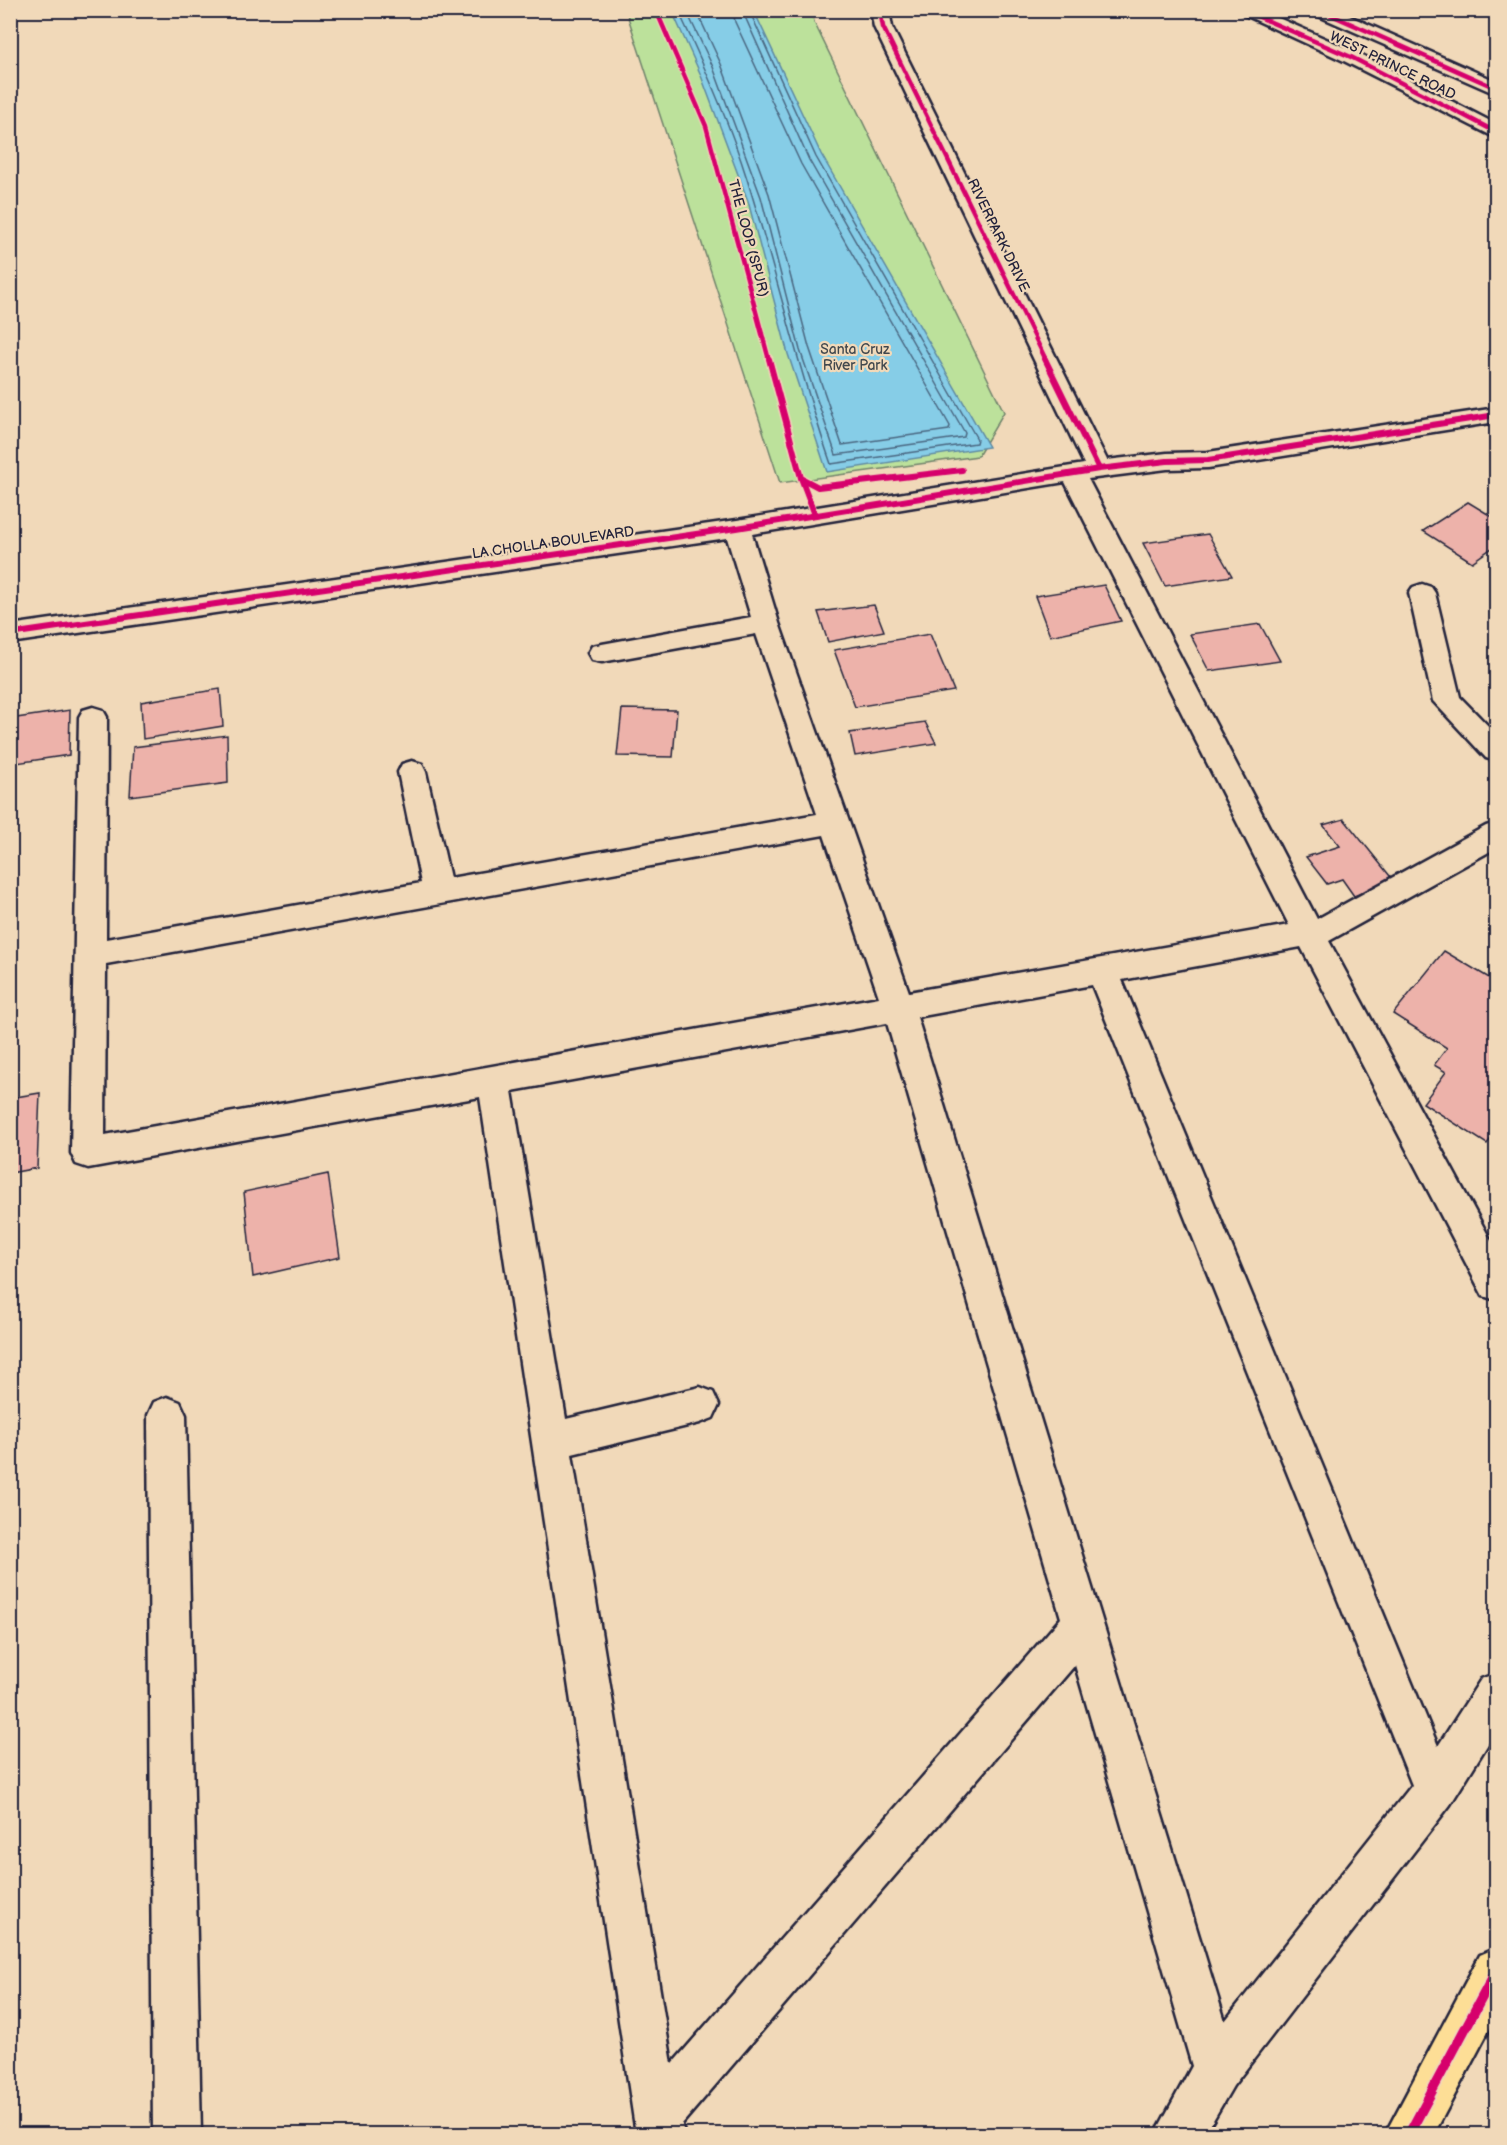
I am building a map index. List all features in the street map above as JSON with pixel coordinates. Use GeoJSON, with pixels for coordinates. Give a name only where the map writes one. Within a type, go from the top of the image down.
{"type":"FeatureCollection","features":[{"type":"Feature","properties":{"kind":"main road"},"geometry":{"type":"LineString","coordinates":[[1409,2134],[1497,1971]]}},
{"type":"Feature","properties":{"kind":"street","name":"RIVERPARK DRIVE"},"geometry":{"type":"LineString","coordinates":[[880,10],[883,27],[1099,469]]}},
{"type":"Feature","properties":{"kind":"street","name":"WEST PRINCE ROAD"},"geometry":{"type":"LineString","coordinates":[[1243,10],[1351,57],[1497,132]]}},
{"type":"Feature","properties":{"kind":"street","name":"WEST PRINCE ROAD"},"geometry":{"type":"LineString","coordinates":[[1320,10],[1497,88]]}},
{"type":"Feature","properties":{"kind":"street","name":"LA CHOLLA BOULEVARD"},"geometry":{"type":"LineString","coordinates":[[10,634],[737,528],[1099,469],[1167,460],[1208,460],[1497,415]]}},
{"type":"Feature","properties":{"kind":"street"},"geometry":{"type":"LineString","coordinates":[[1073,474],[1309,933],[1497,1284]]}},
{"type":"Feature","properties":{"kind":"street"},"geometry":{"type":"LineString","coordinates":[[737,528],[766,623],[898,1006],[1216,2069]]}},
{"type":"Feature","properties":{"kind":"street"},"geometry":{"type":"LineString","coordinates":[[1422,593],[1447,701],[1497,751]]}},
{"type":"Feature","properties":{"kind":"street"},"geometry":{"type":"LineString","coordinates":[[602,653],[766,623]]}},
{"type":"Feature","properties":{"kind":"street"},"geometry":{"type":"LineString","coordinates":[[93,717],[88,1153],[1323,930],[1497,834]]}},
{"type":"Feature","properties":{"kind":"street"},"geometry":{"type":"LineString","coordinates":[[412,772],[438,892]]}},
{"type":"Feature","properties":{"kind":"street"},"geometry":{"type":"LineString","coordinates":[[91,954],[834,822]]}},
{"type":"Feature","properties":{"kind":"street"},"geometry":{"type":"LineString","coordinates":[[1102,970],[1435,1790]]}},
{"type":"Feature","properties":{"kind":"street"},"geometry":{"type":"LineString","coordinates":[[494,1079],[659,2126]]}},
{"type":"Feature","properties":{"kind":"street"},"geometry":{"type":"LineString","coordinates":[[550,1441],[700,1406]]}},
{"type":"Feature","properties":{"kind":"street"},"geometry":{"type":"LineString","coordinates":[[167,1415],[177,2134]]}},
{"type":"Feature","properties":{"kind":"street"},"geometry":{"type":"LineString","coordinates":[[659,2126],[1083,1624]]}},
{"type":"Feature","properties":{"kind":"street"},"geometry":{"type":"LineString","coordinates":[[1179,2134],[1216,2069],[1435,1790],[1497,1694]]}},
{"type":"Feature","properties":{"kind":"green space","name":"Santa Cruz River Park"},"geometry":{"type":"Polygon","coordinates":[[[626,11],[812,11],[814,22],[1004,412],[978,456],[780,483],[626,11]]]}},
{"type":"Feature","properties":{"kind":"water"},"geometry":{"type":"Polygon","coordinates":[[[672,11],[754,11],[821,154],[989,447],[827,472],[788,354],[748,201],[700,73],[672,11]]]}},
{"type":"Feature","properties":{"kind":"building"},"geometry":{"type":"Polygon","coordinates":[[[1468,502],[1496,519],[1496,545],[1472,562],[1423,531],[1468,502]]]}},
{"type":"Feature","properties":{"kind":"building"},"geometry":{"type":"Polygon","coordinates":[[[1208,534],[1232,576],[1165,586],[1143,543],[1208,534]]]}},
{"type":"Feature","properties":{"kind":"building"},"geometry":{"type":"Polygon","coordinates":[[[1104,585],[1121,621],[1050,636],[1035,596],[1104,585]]]}},
{"type":"Feature","properties":{"kind":"building"},"geometry":{"type":"Polygon","coordinates":[[[874,605],[884,631],[828,642],[818,612],[874,605]]]}},
{"type":"Feature","properties":{"kind":"building"},"geometry":{"type":"Polygon","coordinates":[[[1260,624],[1280,661],[1209,671],[1190,634],[1260,624]]]}},
{"type":"Feature","properties":{"kind":"building"},"geometry":{"type":"Polygon","coordinates":[[[930,634],[954,691],[855,707],[834,650],[930,634]]]}},
{"type":"Feature","properties":{"kind":"building"},"geometry":{"type":"Polygon","coordinates":[[[220,689],[223,726],[143,739],[141,702],[220,689]]]}},
{"type":"Feature","properties":{"kind":"building"},"geometry":{"type":"Polygon","coordinates":[[[622,709],[677,710],[673,757],[617,756],[622,709]]]}},
{"type":"Feature","properties":{"kind":"building"},"geometry":{"type":"Polygon","coordinates":[[[70,710],[69,755],[10,764],[10,719],[70,710]]]}},
{"type":"Feature","properties":{"kind":"building"},"geometry":{"type":"Polygon","coordinates":[[[925,722],[936,743],[855,756],[850,733],[925,722]]]}},
{"type":"Feature","properties":{"kind":"building"},"geometry":{"type":"Polygon","coordinates":[[[227,735],[228,783],[130,796],[133,747],[227,735]]]}},
{"type":"Feature","properties":{"kind":"building"},"geometry":{"type":"Polygon","coordinates":[[[1344,819],[1394,881],[1354,896],[1342,879],[1327,884],[1306,857],[1340,846],[1323,825],[1344,819]]]}},
{"type":"Feature","properties":{"kind":"building"},"geometry":{"type":"Polygon","coordinates":[[[1444,951],[1496,982],[1496,1132],[1487,1144],[1423,1103],[1446,1072],[1434,1065],[1447,1048],[1393,1014],[1444,951]]]}},
{"type":"Feature","properties":{"kind":"building"},"geometry":{"type":"Polygon","coordinates":[[[40,1093],[37,1168],[10,1173],[10,1098],[40,1093]]]}},
{"type":"Feature","properties":{"kind":"building"},"geometry":{"type":"Polygon","coordinates":[[[328,1174],[340,1257],[253,1277],[244,1192],[328,1174]]]}},
{"type":"Feature","properties":{"kind":"cycle path","name":"THE LOOP (SPUR)"},"geometry":{"type":"LineString","coordinates":[[656,10],[706,126],[801,478],[815,515]]}},
{"type":"Feature","properties":{"kind":"cycle path"},"geometry":{"type":"LineString","coordinates":[[880,10],[883,27],[1099,469]]}},
{"type":"Feature","properties":{"kind":"cycle path"},"geometry":{"type":"LineString","coordinates":[[1243,10],[1351,57],[1496,132]]}},
{"type":"Feature","properties":{"kind":"cycle path"},"geometry":{"type":"LineString","coordinates":[[1320,10],[1496,88]]}},
{"type":"Feature","properties":{"kind":"cycle path"},"geometry":{"type":"LineString","coordinates":[[10,634],[737,528],[1099,469],[1167,461],[1208,460],[1496,415]]}},
{"type":"Feature","properties":{"kind":"cycle path"},"geometry":{"type":"LineString","coordinates":[[801,478],[818,487],[962,470]]}},
{"type":"Feature","properties":{"kind":"cycle path"},"geometry":{"type":"LineString","coordinates":[[1409,2134],[1496,1971]]}}]}
